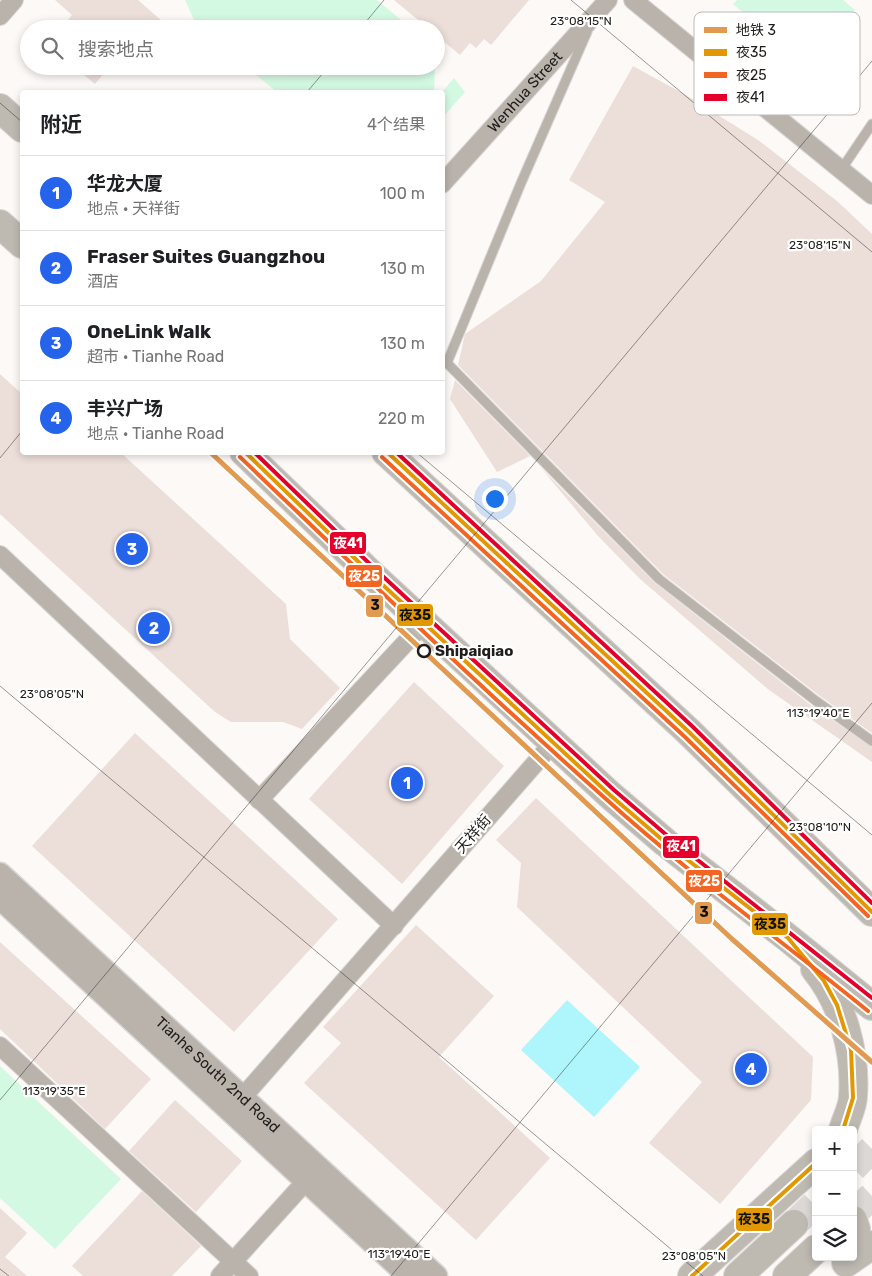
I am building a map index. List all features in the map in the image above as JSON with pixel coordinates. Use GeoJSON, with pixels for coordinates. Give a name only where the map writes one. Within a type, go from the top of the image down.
{"type":"FeatureCollection","features":[{"type":"Feature","properties":{"kind":"highway"},"geometry":{"type":"LineString","coordinates":[[0,108],[20,126]]}},
{"type":"Feature","properties":{"kind":"highway"},"geometry":{"type":"LineString","coordinates":[[0,224],[20,242]]}},
{"type":"Feature","properties":{"kind":"highway"},"geometry":{"type":"LineString","coordinates":[[247,455],[553,744],[666,843],[872,1006]]}},
{"type":"Feature","properties":{"kind":"highway"},"geometry":{"type":"LineString","coordinates":[[389,455],[689,732],[872,912]]}},
{"type":"Feature","properties":{"kind":"highway"},"geometry":{"type":"LineString","coordinates":[[810,853],[872,882]]}},
{"type":"Feature","properties":{"kind":"highway"},"geometry":{"type":"LineString","coordinates":[[788,938],[824,981],[837,1005],[851,1050],[853,1098],[844,1126]]}},
{"type":"Feature","properties":{"kind":"highway"},"geometry":{"type":"LineString","coordinates":[[855,1126],[872,1107]]}},
{"type":"Feature","properties":{"kind":"highway"},"geometry":{"type":"LineString","coordinates":[[692,1276],[805,1184],[812,1171]]}},
{"type":"Feature","properties":{"kind":"highway"},"geometry":{"type":"LineString","coordinates":[[738,1276],[794,1224]]}},
{"type":"Feature","properties":{"kind":"highway"},"geometry":{"type":"LineString","coordinates":[[857,1249],[872,1234]]}},
{"type":"Feature","properties":{"kind":"highway"},"geometry":{"type":"LineString","coordinates":[[857,1253],[872,1245]]}},
{"type":"Feature","properties":{"kind":"highway"},"geometry":{"type":"LineString","coordinates":[[787,1276],[812,1253]]}},
{"type":"Feature","properties":{"kind":"street"},"geometry":{"type":"LineString","coordinates":[[0,16],[14,0]]}},
{"type":"Feature","properties":{"kind":"street","name":"Wenhua Street"},"geometry":{"type":"LineString","coordinates":[[445,181],[608,0]]}},
{"type":"Feature","properties":{"kind":"street"},"geometry":{"type":"LineString","coordinates":[[633,0],[694,50]]}},
{"type":"Feature","properties":{"kind":"street"},"geometry":{"type":"LineString","coordinates":[[774,115],[872,195]]}},
{"type":"Feature","properties":{"kind":"street"},"geometry":{"type":"LineString","coordinates":[[0,556],[394,926]]}},
{"type":"Feature","properties":{"kind":"street"},"geometry":{"type":"LineString","coordinates":[[259,800],[424,623]]}},
{"type":"Feature","properties":{"kind":"street","name":"天祥街"},"geometry":{"type":"LineString","coordinates":[[237,1103],[553,744]]}},
{"type":"Feature","properties":{"kind":"street","name":"Tianhe South 2nd Road"},"geometry":{"type":"LineString","coordinates":[[0,874],[237,1103],[307,1180],[409,1276]]}},
{"type":"Feature","properties":{"kind":"street","name":"Tianhe South 2nd Road"},"geometry":{"type":"LineString","coordinates":[[0,898],[436,1276]]}},
{"type":"Feature","properties":{"kind":"street"},"geometry":{"type":"LineString","coordinates":[[0,1046],[249,1276]]}},
{"type":"Feature","properties":{"kind":"street"},"geometry":{"type":"LineString","coordinates":[[220,1276],[307,1180]]}},
{"type":"Feature","properties":{"kind":"lane"},"geometry":{"type":"LineString","coordinates":[[594,16],[521,183],[447,363],[659,579],[816,702],[872,741]]}},
{"type":"Feature","properties":{"kind":"lane"},"geometry":{"type":"LineString","coordinates":[[841,170],[872,124]]}},
{"type":"Feature","properties":{"kind":"green space"},"geometry":{"type":"Polygon","coordinates":[[[185,0],[377,0],[401,20],[194,20],[185,0]]]}},
{"type":"Feature","properties":{"kind":"green space"},"geometry":{"type":"Polygon","coordinates":[[[737,0],[843,0],[855,10],[853,12],[743,12],[733,4],[737,0]]]}},
{"type":"Feature","properties":{"kind":"green space"},"geometry":{"type":"Polygon","coordinates":[[[256,75],[435,75],[434,90],[275,90],[256,75]]]}},
{"type":"Feature","properties":{"kind":"green space"},"geometry":{"type":"Polygon","coordinates":[[[454,78],[465,92],[445,115],[445,90],[454,78]]]}},
{"type":"Feature","properties":{"kind":"green space"},"geometry":{"type":"Polygon","coordinates":[[[0,1066],[121,1179],[55,1249],[0,1198],[0,1066]]]}},
{"type":"Feature","properties":{"kind":"water"},"geometry":{"type":"Polygon","coordinates":[[[567,1000],[640,1067],[594,1117],[521,1050],[567,1000]]]}},
{"type":"Feature","properties":{"kind":"building"},"geometry":{"type":"Polygon","coordinates":[[[55,0],[138,0],[161,20],[68,20],[72,15],[55,0]]]}},
{"type":"Feature","properties":{"kind":"building"},"geometry":{"type":"Polygon","coordinates":[[[394,0],[529,0],[491,45],[484,39],[476,48],[470,43],[460,55],[445,42],[445,20],[418,20],[394,0]]]}},
{"type":"Feature","properties":{"kind":"building"},"geometry":{"type":"Polygon","coordinates":[[[633,66],[694,100],[694,115],[718,115],[758,140],[837,201],[872,234],[872,733],[820,696],[663,574],[458,365],[465,334],[541,281],[605,202],[569,180],[633,66]]]}},
{"type":"Feature","properties":{"kind":"building"},"geometry":{"type":"Polygon","coordinates":[[[84,75],[102,75],[95,84],[84,75]]]}},
{"type":"Feature","properties":{"kind":"building"},"geometry":{"type":"Polygon","coordinates":[[[0,374],[20,392],[20,455],[123,455],[286,604],[290,639],[340,688],[302,729],[283,722],[231,722],[215,712],[0,514],[0,374]]]}},
{"type":"Feature","properties":{"kind":"building"},"geometry":{"type":"Polygon","coordinates":[[[455,380],[530,456],[497,472],[450,399],[455,380]]]}},
{"type":"Feature","properties":{"kind":"building"},"geometry":{"type":"Polygon","coordinates":[[[541,468],[655,583],[812,706],[872,747],[872,762],[769,690],[640,579],[598,536],[541,468]]]}},
{"type":"Feature","properties":{"kind":"building"},"geometry":{"type":"Polygon","coordinates":[[[414,682],[504,766],[402,884],[309,799],[414,682]]]}},
{"type":"Feature","properties":{"kind":"building"},"geometry":{"type":"Polygon","coordinates":[[[135,733],[338,919],[234,1032],[32,846],[135,733]]]}},
{"type":"Feature","properties":{"kind":"building"},"geometry":{"type":"Polygon","coordinates":[[[536,798],[813,1057],[811,1100],[720,1204],[649,1143],[702,1082],[517,907],[521,863],[496,840],[536,798]]]}},
{"type":"Feature","properties":{"kind":"building"},"geometry":{"type":"Polygon","coordinates":[[[416,925],[494,996],[439,1057],[550,1158],[476,1240],[304,1083],[341,1043],[323,1027],[416,925]]]}},
{"type":"Feature","properties":{"kind":"building"},"geometry":{"type":"Polygon","coordinates":[[[0,942],[151,1079],[105,1129],[0,1029],[0,942]]]}},
{"type":"Feature","properties":{"kind":"building"},"geometry":{"type":"Polygon","coordinates":[[[175,1100],[242,1161],[196,1212],[129,1151],[175,1100]]]}},
{"type":"Feature","properties":{"kind":"building"},"geometry":{"type":"Polygon","coordinates":[[[142,1191],[201,1246],[172,1276],[83,1276],[72,1266],[142,1191]]]}},
{"type":"Feature","properties":{"kind":"building"},"geometry":{"type":"Polygon","coordinates":[[[0,1208],[27,1233],[5,1257],[27,1276],[0,1276],[0,1208]]]}},
{"type":"Feature","properties":{"kind":"tunnel"},"geometry":{"type":"LineString","coordinates":[[857,1164],[872,1149]]}},
{"type":"Feature","properties":{"kind":"tunnel"},"geometry":{"type":"LineString","coordinates":[[857,1210],[872,1196]]}},
{"type":"Feature","properties":{"kind":"tunnel"},"geometry":{"type":"LineString","coordinates":[[794,1224],[812,1207]]}},
{"type":"Feature","properties":{"kind":"metro line","name":"3"},"geometry":{"type":"LineString","coordinates":[[213,455],[732,939],[872,1062]]}},
{"type":"Feature","properties":{"kind":"transit line","name":"夜35"},"geometry":{"type":"LineString","coordinates":[[248,455],[371,574],[610,795],[666,843],[788,938],[824,981],[837,1005],[851,1050],[853,1098],[844,1126]]}},
{"type":"Feature","properties":{"kind":"transit line","name":"夜41"},"geometry":{"type":"LineString","coordinates":[[257,455],[375,569],[614,790],[670,838],[872,998]]}},
{"type":"Feature","properties":{"kind":"transit line","name":"夜35"},"geometry":{"type":"LineString","coordinates":[[390,455],[689,732],[872,912]]}},
{"type":"Feature","properties":{"kind":"transit line","name":"夜41"},"geometry":{"type":"LineString","coordinates":[[399,455],[693,727],[872,903]]}},
{"type":"Feature","properties":{"kind":"transit line","name":"夜25"},"geometry":{"type":"LineString","coordinates":[[240,457],[467,672],[606,799],[702,880],[868,1011]]}},
{"type":"Feature","properties":{"kind":"transit line","name":"夜25"},"geometry":{"type":"LineString","coordinates":[[382,457],[685,737],[868,916]]}},
{"type":"Feature","properties":{"kind":"transit line","name":"夜35"},"geometry":{"type":"LineString","coordinates":[[692,1276],[812,1167]]}},
{"type":"Feature","properties":{"kind":"place","name":"OneLink Walk"},"geometry":{"type":"Point","coordinates":[132,549]}},
{"type":"Feature","properties":{"kind":"place","name":"Fraser Suites Guangzhou"},"geometry":{"type":"Point","coordinates":[154,628]}},
{"type":"Feature","properties":{"kind":"place","name":"Shipaiqiao"},"geometry":{"type":"Point","coordinates":[424,651]}},
{"type":"Feature","properties":{"kind":"place","name":"华龙大厦"},"geometry":{"type":"Point","coordinates":[407,783]}},
{"type":"Feature","properties":{"kind":"place","name":"丰兴广场"},"geometry":{"type":"Point","coordinates":[751,1069]}}]}
